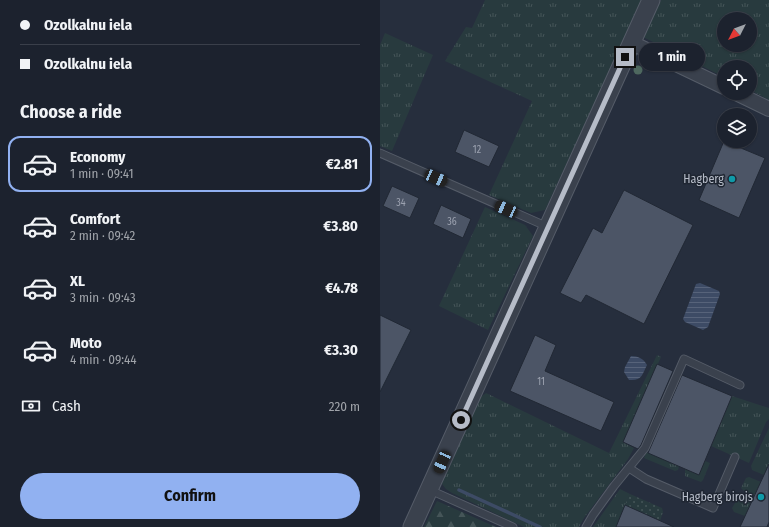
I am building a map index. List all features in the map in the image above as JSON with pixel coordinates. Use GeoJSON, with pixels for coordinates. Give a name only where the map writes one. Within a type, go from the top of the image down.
{"type":"FeatureCollection","features":[{"type":"Feature","properties":{"kind":"street"},"geometry":{"type":"LineString","coordinates":[[412,527],[651,0]]}},
{"type":"Feature","properties":{"kind":"street"},"geometry":{"type":"LineString","coordinates":[[632,43],[717,84]]}},
{"type":"Feature","properties":{"kind":"street"},"geometry":{"type":"LineString","coordinates":[[750,100],[769,109]]}},
{"type":"Feature","properties":{"kind":"lane"},"geometry":{"type":"LineString","coordinates":[[380,153],[548,228]]}},
{"type":"Feature","properties":{"kind":"lane"},"geometry":{"type":"LineString","coordinates":[[586,527],[593,515],[645,448],[684,359],[740,385]]}},
{"type":"Feature","properties":{"kind":"lane"},"geometry":{"type":"LineString","coordinates":[[629,468],[646,479],[713,508],[736,457]]}},
{"type":"Feature","properties":{"kind":"lane"},"geometry":{"type":"LineString","coordinates":[[430,490],[513,527]]}},
{"type":"Feature","properties":{"kind":"green space"},"geometry":{"type":"Polygon","coordinates":[[[485,0],[642,0],[545,210],[531,213],[489,195],[532,101],[445,61],[466,27],[472,28],[485,0]]]}},
{"type":"Feature","properties":{"kind":"green space"},"geometry":{"type":"Polygon","coordinates":[[[661,0],[769,0],[769,100],[757,94],[757,60],[717,60],[717,74],[643,37],[661,0]]]}},
{"type":"Feature","properties":{"kind":"green space"},"geometry":{"type":"Polygon","coordinates":[[[385,33],[433,55],[392,151],[380,146],[380,45],[385,33]]]}},
{"type":"Feature","properties":{"kind":"green space"},"geometry":{"type":"Polygon","coordinates":[[[485,207],[525,225],[533,236],[488,330],[439,306],[485,207]]]}},
{"type":"Feature","properties":{"kind":"green space"},"geometry":{"type":"Polygon","coordinates":[[[657,355],[661,357],[623,442],[634,448],[628,459],[584,518],[579,527],[524,527],[452,493],[442,484],[443,478],[478,401],[486,393],[609,453],[657,355]]]}},
{"type":"Feature","properties":{"kind":"green space"},"geometry":{"type":"Polygon","coordinates":[[[732,396],[769,408],[769,419],[766,422],[749,463],[711,446],[732,396]]]}},
{"type":"Feature","properties":{"kind":"green space"},"geometry":{"type":"Polygon","coordinates":[[[769,428],[769,468],[767,467],[764,475],[752,470],[751,466],[769,428]]]}},
{"type":"Feature","properties":{"kind":"green space"},"geometry":{"type":"Polygon","coordinates":[[[646,452],[679,466],[678,470],[675,471],[644,458],[646,452]]]}},
{"type":"Feature","properties":{"kind":"green space"},"geometry":{"type":"Polygon","coordinates":[[[705,461],[710,463],[701,482],[685,476],[685,469],[705,461]]]}},
{"type":"Feature","properties":{"kind":"green space"},"geometry":{"type":"Polygon","coordinates":[[[749,477],[761,482],[754,496],[741,488],[746,478],[749,477]]]}},
{"type":"Feature","properties":{"kind":"green space"},"geometry":{"type":"Polygon","coordinates":[[[620,489],[630,494],[616,527],[593,527],[620,489]]]}},
{"type":"Feature","properties":{"kind":"green space"},"geometry":{"type":"Polygon","coordinates":[[[630,494],[662,508],[663,512],[660,521],[625,505],[630,494]]]}},
{"type":"Feature","properties":{"kind":"green space"},"geometry":{"type":"Polygon","coordinates":[[[740,498],[751,503],[745,516],[734,512],[732,508],[740,498]]]}},
{"type":"Feature","properties":{"kind":"green space"},"geometry":{"type":"Polygon","coordinates":[[[437,501],[496,527],[424,527],[437,501]]]}},
{"type":"Feature","properties":{"kind":"water"},"geometry":{"type":"Polygon","coordinates":[[[700,283],[719,291],[720,294],[708,327],[703,330],[685,322],[683,319],[696,284],[700,283]]]}},
{"type":"Feature","properties":{"kind":"water"},"geometry":{"type":"Polygon","coordinates":[[[631,356],[640,358],[647,365],[641,377],[629,380],[624,372],[631,356]]]}},
{"type":"Feature","properties":{"kind":"building"},"geometry":{"type":"Polygon","coordinates":[[[464,130],[499,146],[489,167],[455,152],[464,130]]]}},
{"type":"Feature","properties":{"kind":"building","name":"Hagberg"},"geometry":{"type":"Polygon","coordinates":[[[721,148],[741,148],[765,158],[739,218],[699,200],[721,148]]]}},
{"type":"Feature","properties":{"kind":"building"},"geometry":{"type":"Polygon","coordinates":[[[392,186],[419,198],[410,218],[383,206],[392,186]]]}},
{"type":"Feature","properties":{"kind":"building"},"geometry":{"type":"Polygon","coordinates":[[[624,190],[693,225],[644,324],[586,295],[581,303],[560,293],[593,228],[602,233],[624,190]]]}},
{"type":"Feature","properties":{"kind":"building"},"geometry":{"type":"Polygon","coordinates":[[[441,205],[471,219],[463,238],[433,224],[441,205]]]}},
{"type":"Feature","properties":{"kind":"building"},"geometry":{"type":"Polygon","coordinates":[[[380,315],[411,330],[380,392],[380,315]]]}},
{"type":"Feature","properties":{"kind":"building"},"geometry":{"type":"Polygon","coordinates":[[[535,335],[556,345],[545,371],[614,402],[601,431],[510,391],[535,335]]]}},
{"type":"Feature","properties":{"kind":"building"},"geometry":{"type":"Polygon","coordinates":[[[657,364],[673,371],[638,449],[623,442],[657,364]]]}},
{"type":"Feature","properties":{"kind":"building"},"geometry":{"type":"Polygon","coordinates":[[[682,375],[732,396],[699,475],[648,453],[682,375]]]}},
{"type":"Feature","properties":{"kind":"building","name":"Hagberg birojs"},"geometry":{"type":"Polygon","coordinates":[[[769,464],[769,522],[767,527],[740,527],[769,464]]]}},
{"type":"Feature","properties":{"kind":"building"},"geometry":{"type":"Polygon","coordinates":[[[625,505],[674,527],[616,527],[625,505]]]}},
{"type":"Feature","properties":{"kind":"waterway"},"geometry":{"type":"LineString","coordinates":[[459,490],[540,527]]}},
{"type":"Feature","properties":{"kind":"place","name":"Hagberg"},"geometry":{"type":"Point","coordinates":[732,179]}},
{"type":"Feature","properties":{"kind":"place","name":"Hagberg birojs"},"geometry":{"type":"Point","coordinates":[761,497]}},
{"type":"Feature","properties":{"kind":"route"},"geometry":{"type":"LineString","coordinates":[[461,420],[625,57]]}}]}
